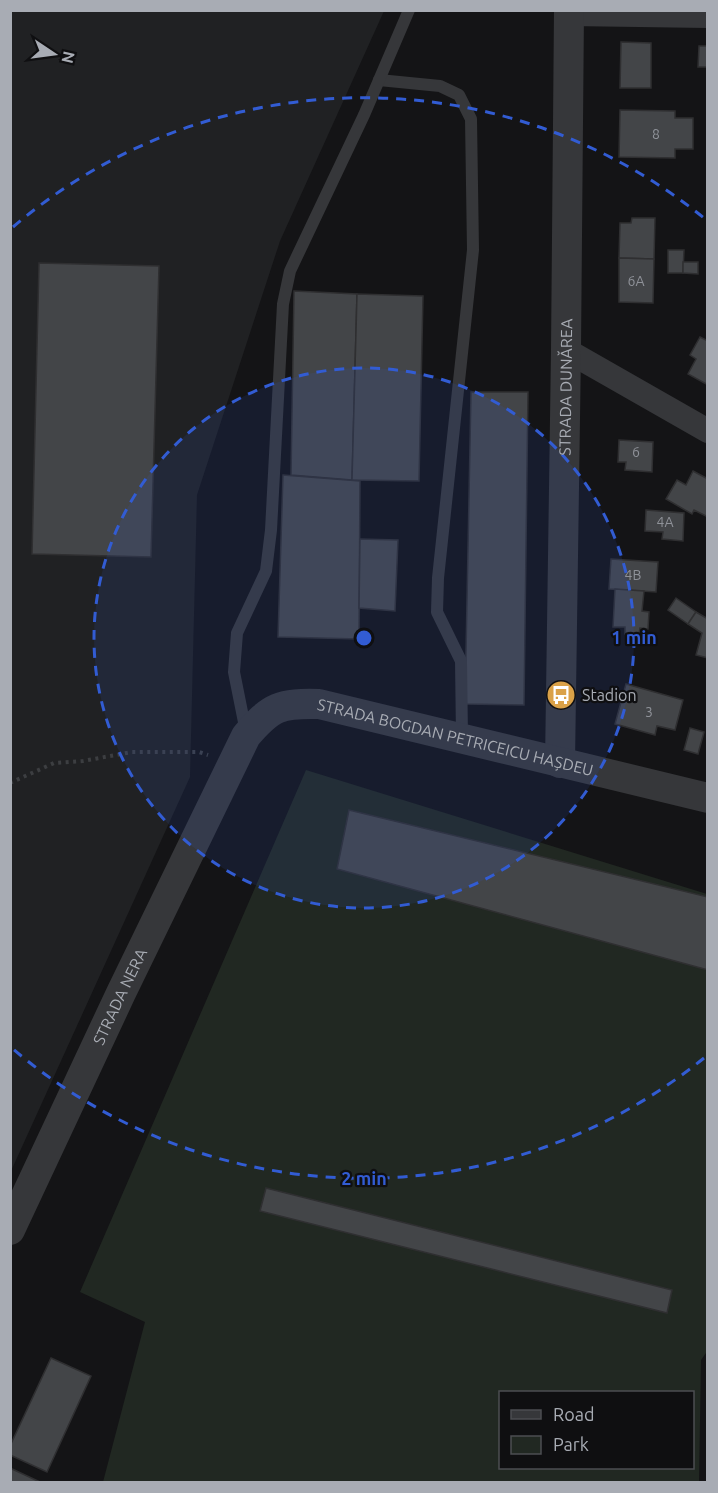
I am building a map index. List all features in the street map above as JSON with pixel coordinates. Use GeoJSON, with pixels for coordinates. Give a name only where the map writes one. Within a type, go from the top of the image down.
{"type":"FeatureCollection","features":[{"type":"Feature","properties":{"kind":"street"},"geometry":{"type":"LineString","coordinates":[[568,12],[708,16]]}},
{"type":"Feature","properties":{"kind":"street","name":"STRADA DUNĂREA"},"geometry":{"type":"LineString","coordinates":[[560,763],[568,12]]}},
{"type":"Feature","properties":{"kind":"street"},"geometry":{"type":"LineString","coordinates":[[566,350],[708,430]]}},
{"type":"Feature","properties":{"kind":"street","name":"STRADA BOGDAN PETRICEICU HAȘDEU"},"geometry":{"type":"LineString","coordinates":[[232,765],[246,736],[272,710],[292,703],[319,704],[708,798]]}},
{"type":"Feature","properties":{"kind":"street","name":"STRADA NERA"},"geometry":{"type":"LineString","coordinates":[[10,1230],[121,993],[232,765]]}},
{"type":"Feature","properties":{"kind":"lane"},"geometry":{"type":"LineString","coordinates":[[246,736],[234,672],[237,633],[266,571],[271,530],[283,304],[290,271],[409,10]]}},
{"type":"Feature","properties":{"kind":"lane"},"geometry":{"type":"LineString","coordinates":[[379,80],[440,86],[459,95],[471,118],[472,250],[438,578],[437,612],[461,660],[462,739]]}},
{"type":"Feature","properties":{"kind":"path"},"geometry":{"type":"LineString","coordinates":[[10,783],[54,763],[83,761],[132,752],[199,752],[232,765]]}},
{"type":"Feature","properties":{"kind":"shaded area"},"geometry":{"type":"Polygon","coordinates":[[[11,11],[384,11],[280,241],[197,495],[190,777],[11,1171],[11,11]]]}},
{"type":"Feature","properties":{"kind":"green space"},"geometry":{"type":"Polygon","coordinates":[[[306,770],[707,894],[708,1350],[701,1360],[699,1482],[103,1482],[145,1322],[80,1292],[306,770]]]}},
{"type":"Feature","properties":{"kind":"building"},"geometry":{"type":"Polygon","coordinates":[[[621,42],[651,43],[651,88],[620,88],[621,42]]]}},
{"type":"Feature","properties":{"kind":"building"},"geometry":{"type":"Polygon","coordinates":[[[699,46],[708,46],[708,67],[698,67],[699,46]]]}},
{"type":"Feature","properties":{"kind":"building"},"geometry":{"type":"Polygon","coordinates":[[[620,110],[675,111],[675,118],[693,118],[693,149],[675,149],[675,158],[619,157],[620,110]]]}},
{"type":"Feature","properties":{"kind":"building"},"geometry":{"type":"Polygon","coordinates":[[[632,218],[655,218],[654,259],[619,258],[620,223],[631,223],[632,218]]]}},
{"type":"Feature","properties":{"kind":"building"},"geometry":{"type":"Polygon","coordinates":[[[668,250],[684,250],[683,273],[668,273],[668,250]]]}},
{"type":"Feature","properties":{"kind":"building"},"geometry":{"type":"Polygon","coordinates":[[[619,258],[654,259],[653,303],[619,302],[619,258]]]}},
{"type":"Feature","properties":{"kind":"building"},"geometry":{"type":"Polygon","coordinates":[[[683,262],[698,262],[698,274],[683,273],[683,262]]]}},
{"type":"Feature","properties":{"kind":"building"},"geometry":{"type":"Polygon","coordinates":[[[39,263],[159,266],[151,557],[32,554],[39,263]]]}},
{"type":"Feature","properties":{"kind":"building"},"geometry":{"type":"Polygon","coordinates":[[[294,291],[357,294],[352,480],[291,475],[294,291]]]}},
{"type":"Feature","properties":{"kind":"building"},"geometry":{"type":"Polygon","coordinates":[[[357,294],[423,296],[419,481],[352,480],[357,294]]]}},
{"type":"Feature","properties":{"kind":"building"},"geometry":{"type":"Polygon","coordinates":[[[700,337],[708,341],[708,385],[688,374],[696,359],[690,355],[700,337]]]}},
{"type":"Feature","properties":{"kind":"building"},"geometry":{"type":"Polygon","coordinates":[[[471,392],[528,392],[524,705],[465,704],[471,392]]]}},
{"type":"Feature","properties":{"kind":"building"},"geometry":{"type":"Polygon","coordinates":[[[619,440],[653,442],[652,472],[625,470],[626,462],[618,462],[619,440]]]}},
{"type":"Feature","properties":{"kind":"building"},"geometry":{"type":"Polygon","coordinates":[[[693,471],[708,479],[708,517],[694,510],[692,514],[666,499],[677,480],[686,485],[693,471]]]}},
{"type":"Feature","properties":{"kind":"building"},"geometry":{"type":"Polygon","coordinates":[[[283,475],[360,481],[359,639],[278,637],[283,475]]]}},
{"type":"Feature","properties":{"kind":"building"},"geometry":{"type":"Polygon","coordinates":[[[646,510],[684,513],[683,541],[662,539],[663,532],[645,531],[646,510]]]}},
{"type":"Feature","properties":{"kind":"building"},"geometry":{"type":"Polygon","coordinates":[[[360,539],[398,540],[395,611],[359,608],[360,539]]]}},
{"type":"Feature","properties":{"kind":"building"},"geometry":{"type":"Polygon","coordinates":[[[611,559],[658,562],[656,592],[609,589],[611,559]]]}},
{"type":"Feature","properties":{"kind":"building"},"geometry":{"type":"Polygon","coordinates":[[[615,589],[644,591],[642,611],[649,612],[648,629],[640,628],[639,634],[625,634],[625,627],[613,627],[615,589]]]}},
{"type":"Feature","properties":{"kind":"building"},"geometry":{"type":"Polygon","coordinates":[[[676,598],[696,612],[688,624],[668,610],[676,598]]]}},
{"type":"Feature","properties":{"kind":"building"},"geometry":{"type":"Polygon","coordinates":[[[696,612],[708,619],[708,658],[696,655],[702,633],[688,624],[696,612]]]}},
{"type":"Feature","properties":{"kind":"building"},"geometry":{"type":"Polygon","coordinates":[[[626,684],[683,700],[675,730],[657,726],[655,735],[615,724],[626,684]]]}},
{"type":"Feature","properties":{"kind":"building"},"geometry":{"type":"Polygon","coordinates":[[[690,728],[704,732],[698,754],[684,750],[690,728]]]}},
{"type":"Feature","properties":{"kind":"building"},"geometry":{"type":"Polygon","coordinates":[[[349,810],[708,897],[708,970],[337,869],[349,810]]]}},
{"type":"Feature","properties":{"kind":"building"},"geometry":{"type":"Polygon","coordinates":[[[266,1188],[672,1290],[667,1313],[260,1211],[266,1188]]]}},
{"type":"Feature","properties":{"kind":"building"},"geometry":{"type":"Polygon","coordinates":[[[51,1358],[91,1376],[47,1472],[10,1455],[10,1446],[51,1358]]]}},
{"type":"Feature","properties":{"kind":"building"},"geometry":{"type":"Polygon","coordinates":[[[10,1468],[40,1482],[10,1482],[10,1468]]]}},
{"type":"Feature","properties":{"kind":"place","name":"Stadion"},"geometry":{"type":"Point","coordinates":[561,695]}}]}
